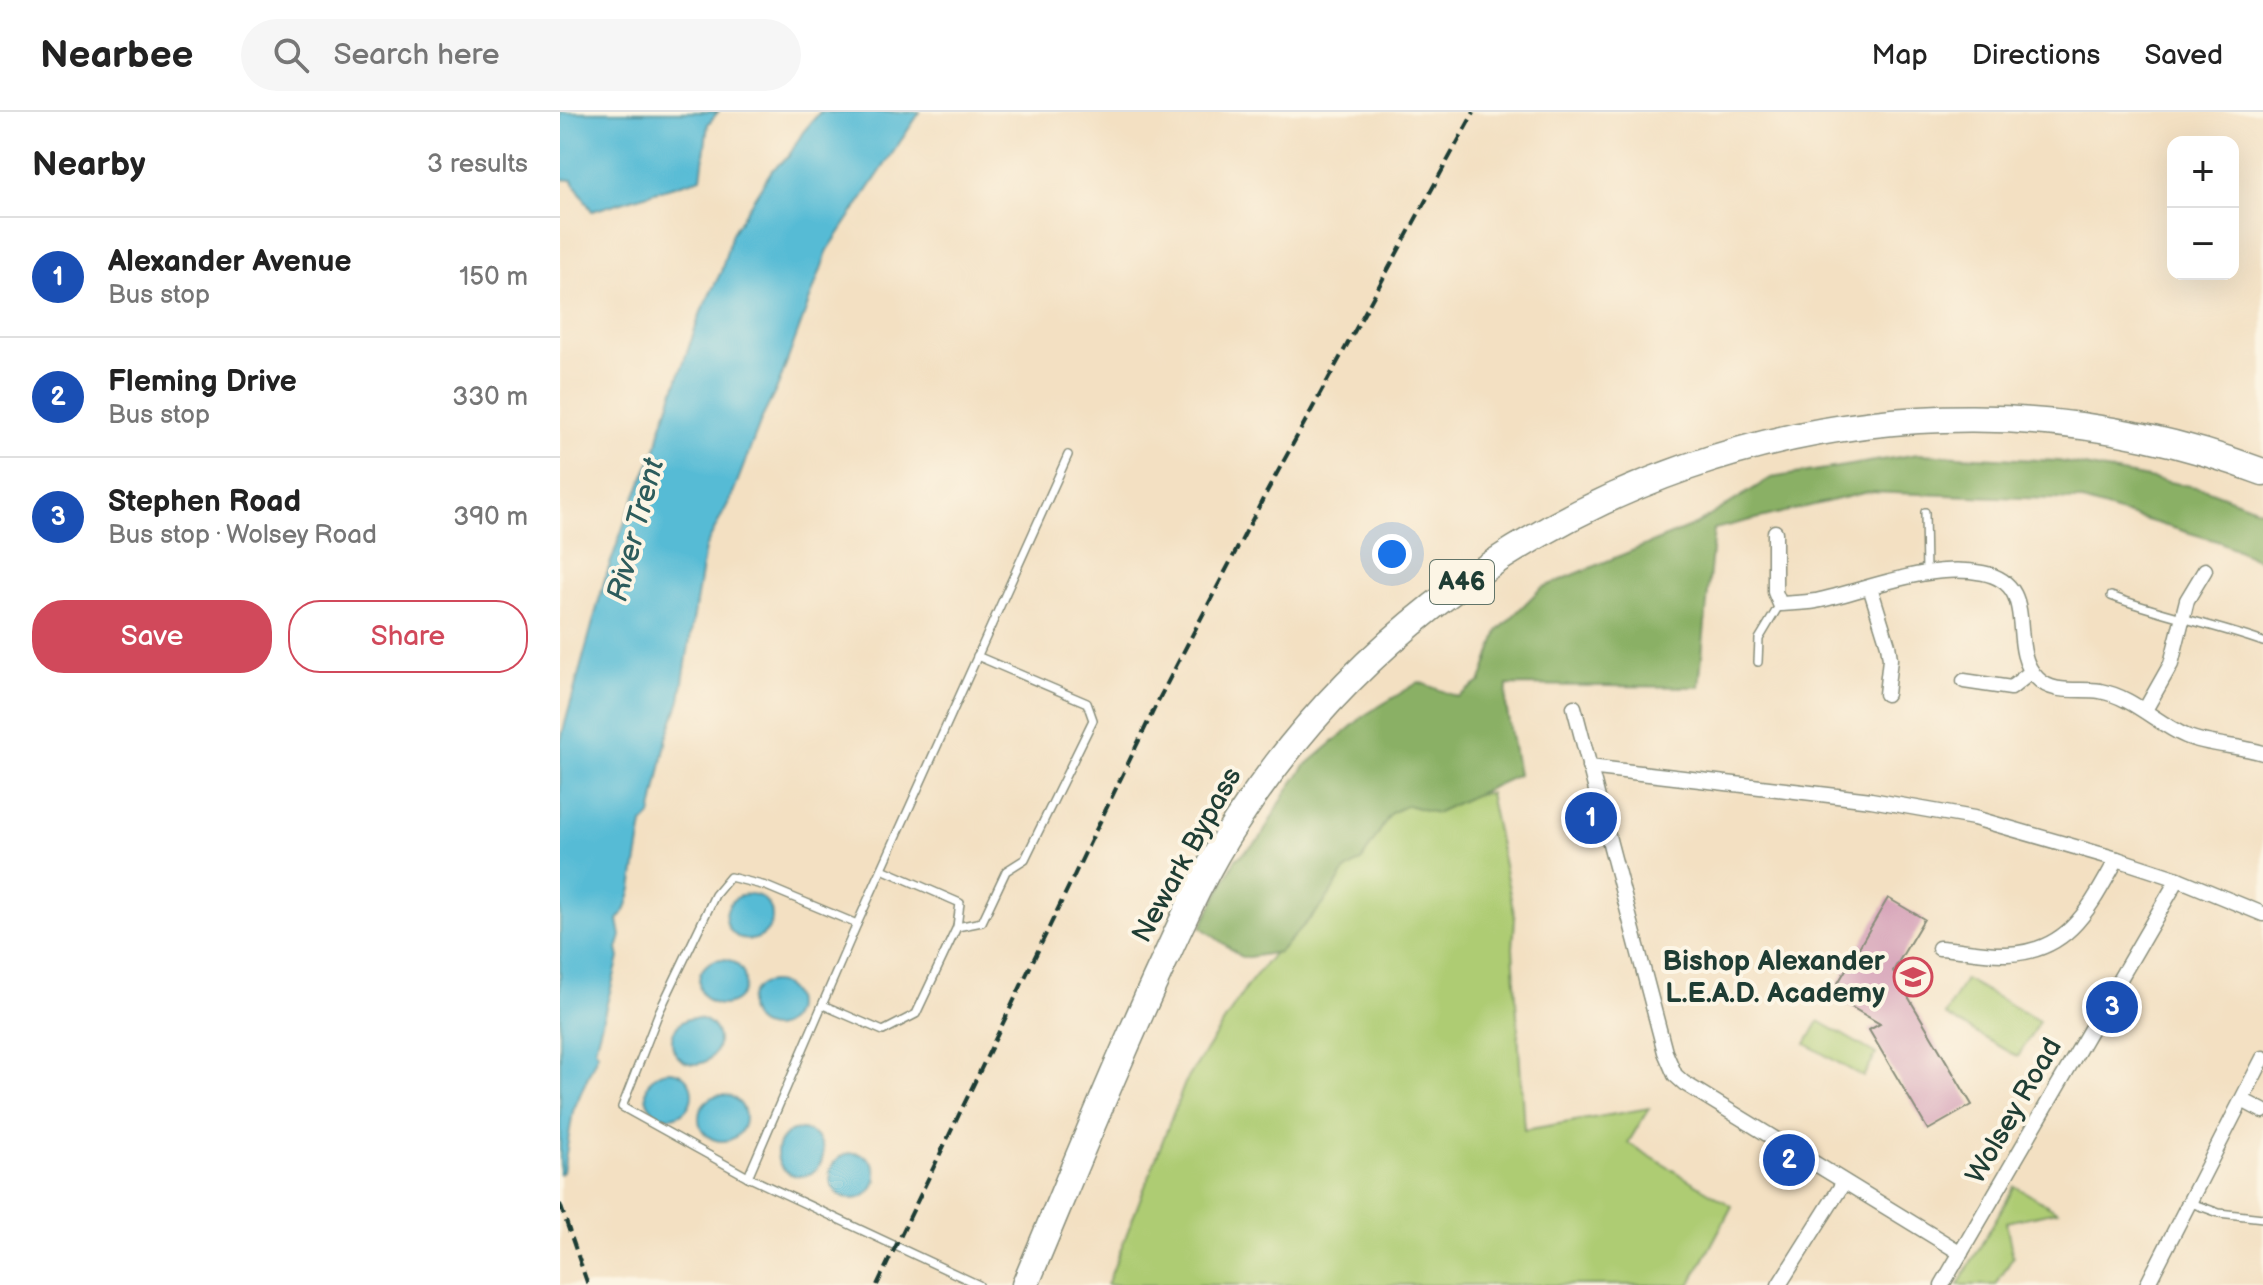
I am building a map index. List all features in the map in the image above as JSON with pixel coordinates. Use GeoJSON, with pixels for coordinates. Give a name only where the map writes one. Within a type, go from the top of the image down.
{"type":"FeatureCollection","features":[{"type":"Feature","properties":{"kind":"highway","name":"Newark Bypass"},"geometry":{"type":"LineString","coordinates":[[1025,1285],[1144,1003],[1196,892],[1233,825],[1279,760],[1325,705],[1374,654],[1460,583],[1519,545],[1594,505],[1652,479],[1757,445],[1889,422],[1964,419],[2040,422],[2115,431],[2181,446],[2263,472]]}},
{"type":"Feature","properties":{"kind":"street"},"geometry":{"type":"LineString","coordinates":[[1775,532],[1775,592],[1780,604],[1815,601],[1926,574],[1984,573],[2012,590],[2019,603],[2024,658],[2031,672],[2045,685],[2056,689],[2102,691],[2145,710],[2160,722],[2188,736],[2263,753]]}},
{"type":"Feature","properties":{"kind":"street"},"geometry":{"type":"LineString","coordinates":[[2145,710],[2171,664],[2187,600],[2205,570]]}},
{"type":"Feature","properties":{"kind":"street"},"geometry":{"type":"LineString","coordinates":[[1870,587],[1888,645],[1890,659],[1886,694]]}},
{"type":"Feature","properties":{"kind":"street"},"geometry":{"type":"LineString","coordinates":[[1964,681],[2011,688],[2031,672]]}},
{"type":"Feature","properties":{"kind":"street"},"geometry":{"type":"LineString","coordinates":[[1574,707],[1665,1052],[1675,1075],[1961,1253]]}},
{"type":"Feature","properties":{"kind":"street"},"geometry":{"type":"LineString","coordinates":[[1589,767],[1923,808],[1974,818],[2178,879],[2263,914]]}},
{"type":"Feature","properties":{"kind":"street"},"geometry":{"type":"LineString","coordinates":[[1939,948],[2009,954],[2044,946],[2084,917],[2117,859]]}},
{"type":"Feature","properties":{"kind":"street","name":"Wolsey Road"},"geometry":{"type":"LineString","coordinates":[[1942,1285],[2178,879]]}},
{"type":"Feature","properties":{"kind":"street"},"geometry":{"type":"LineString","coordinates":[[2147,1285],[2263,1058]]}},
{"type":"Feature","properties":{"kind":"street"},"geometry":{"type":"LineString","coordinates":[[2242,1100],[2263,1111]]}},
{"type":"Feature","properties":{"kind":"street"},"geometry":{"type":"LineString","coordinates":[[1779,1285],[1844,1182]]}},
{"type":"Feature","properties":{"kind":"lane"},"geometry":{"type":"LineString","coordinates":[[748,1177],[857,924],[1068,455]]}},
{"type":"Feature","properties":{"kind":"lane"},"geometry":{"type":"LineString","coordinates":[[1925,512],[1926,574]]}},
{"type":"Feature","properties":{"kind":"lane"},"geometry":{"type":"LineString","coordinates":[[2111,596],[2263,642]]}},
{"type":"Feature","properties":{"kind":"lane"},"geometry":{"type":"LineString","coordinates":[[1758,662],[1759,639],[1780,604]]}},
{"type":"Feature","properties":{"kind":"lane"},"geometry":{"type":"LineString","coordinates":[[957,927],[982,922],[1006,871],[1025,859],[1093,720],[1087,703],[977,656]]}},
{"type":"Feature","properties":{"kind":"lane"},"geometry":{"type":"LineString","coordinates":[[823,1005],[883,1031],[916,1014],[957,927],[960,903],[882,869]]}},
{"type":"Feature","properties":{"kind":"lane"},"geometry":{"type":"LineString","coordinates":[[857,924],[766,886],[730,877],[715,895],[659,1012],[622,1107],[748,1177],[979,1285]]}},
{"type":"Feature","properties":{"kind":"lane"},"geometry":{"type":"LineString","coordinates":[[2188,1202],[2219,1213],[2263,1218]]}},
{"type":"Feature","properties":{"kind":"green space"},"geometry":{"type":"Polygon","coordinates":[[[1918,454],[2058,461],[2206,489],[2263,511],[2263,562],[2220,542],[2079,500],[1868,492],[1714,529],[1699,687],[1507,685],[1506,705],[1518,775],[1436,813],[1407,805],[1391,813],[1362,860],[1345,871],[1323,905],[1279,952],[1243,958],[1201,927],[1235,860],[1260,839],[1305,766],[1365,715],[1419,682],[1458,697],[1481,681],[1498,631],[1541,588],[1695,525],[1771,478],[1918,454]]]}},
{"type":"Feature","properties":{"kind":"green space"},"geometry":{"type":"Polygon","coordinates":[[[1489,793],[1515,918],[1513,948],[1524,1130],[1649,1108],[1628,1143],[1732,1206],[1690,1285],[1107,1285],[1185,1083],[1247,986],[1399,799],[1489,793]]]}},
{"type":"Feature","properties":{"kind":"green space"},"geometry":{"type":"Polygon","coordinates":[[[1965,979],[2039,1021],[2018,1057],[1945,1015],[1965,979]]]}},
{"type":"Feature","properties":{"kind":"green space"},"geometry":{"type":"Polygon","coordinates":[[[1819,1021],[1876,1054],[1863,1077],[1806,1044],[1819,1021]]]}},
{"type":"Feature","properties":{"kind":"green space"},"geometry":{"type":"Polygon","coordinates":[[[2015,1186],[2057,1211],[2006,1222],[2013,1257],[1996,1285],[1958,1285],[2015,1186]]]}},
{"type":"Feature","properties":{"kind":"water"},"geometry":{"type":"Polygon","coordinates":[[[560,112],[718,112],[708,124],[701,178],[592,211],[572,180],[560,179],[560,112]]]}},
{"type":"Feature","properties":{"kind":"water","name":"River Trent"},"geometry":{"type":"Polygon","coordinates":[[[820,112],[920,112],[828,250],[778,386],[762,418],[732,496],[705,548],[680,700],[667,738],[651,816],[643,824],[632,889],[626,909],[618,920],[621,936],[617,949],[619,958],[595,1049],[598,1053],[573,1111],[563,1172],[560,1174],[560,744],[563,731],[604,582],[628,513],[656,449],[701,312],[721,272],[732,233],[772,170],[788,157],[820,112]]]}},
{"type":"Feature","properties":{"kind":"water"},"geometry":{"type":"Polygon","coordinates":[[[749,894],[765,901],[772,917],[765,933],[749,940],[733,933],[726,917],[733,901],[749,894]]]}},
{"type":"Feature","properties":{"kind":"water"},"geometry":{"type":"Polygon","coordinates":[[[722,959],[738,966],[745,982],[738,998],[722,1005],[706,998],[699,982],[706,966],[722,959]]]}},
{"type":"Feature","properties":{"kind":"water"},"geometry":{"type":"Polygon","coordinates":[[[772,982],[788,989],[795,1005],[788,1021],[772,1028],[756,1021],[749,1005],[756,989],[772,982]]]}},
{"type":"Feature","properties":{"kind":"water"},"geometry":{"type":"Polygon","coordinates":[[[695,1018],[711,1025],[718,1041],[711,1057],[695,1064],[679,1057],[672,1041],[679,1025],[695,1018]]]}},
{"type":"Feature","properties":{"kind":"water"},"geometry":{"type":"Polygon","coordinates":[[[669,1071],[685,1078],[692,1094],[685,1110],[669,1117],[653,1110],[646,1094],[653,1078],[669,1071]]]}},
{"type":"Feature","properties":{"kind":"water"},"geometry":{"type":"Polygon","coordinates":[[[722,1095],[738,1102],[745,1118],[738,1134],[722,1141],[706,1134],[699,1118],[706,1102],[722,1095]]]}},
{"type":"Feature","properties":{"kind":"water"},"geometry":{"type":"Polygon","coordinates":[[[800,1130],[816,1137],[823,1153],[816,1169],[800,1176],[784,1169],[777,1153],[784,1137],[800,1130]]]}},
{"type":"Feature","properties":{"kind":"water"},"geometry":{"type":"Polygon","coordinates":[[[853,1153],[869,1160],[876,1176],[869,1192],[853,1199],[837,1192],[830,1176],[837,1160],[853,1153]]]}},
{"type":"Feature","properties":{"kind":"building"},"geometry":{"type":"Polygon","coordinates":[[[1888,898],[1924,919],[1893,971],[1972,1105],[1928,1130],[1869,1030],[1880,1024],[1831,995],[1888,898]]]}},
{"type":"Feature","properties":{"kind":"railway"},"geometry":{"type":"LineString","coordinates":[[877,1285],[1159,699],[1264,497],[1474,112]]}},
{"type":"Feature","properties":{"kind":"railway"},"geometry":{"type":"LineString","coordinates":[[560,1204],[588,1285]]}},
{"type":"Feature","properties":{"kind":"place","name":"Alexander Avenue"},"geometry":{"type":"Point","coordinates":[1591,818]}},
{"type":"Feature","properties":{"kind":"place","name":"Bishop Alexander L.E.A.D. Academy"},"geometry":{"type":"Point","coordinates":[1913,977]}},
{"type":"Feature","properties":{"kind":"place","name":"Stephen Road"},"geometry":{"type":"Point","coordinates":[2112,1007]}},
{"type":"Feature","properties":{"kind":"place","name":"Fleming Drive"},"geometry":{"type":"Point","coordinates":[1789,1160]}}]}
